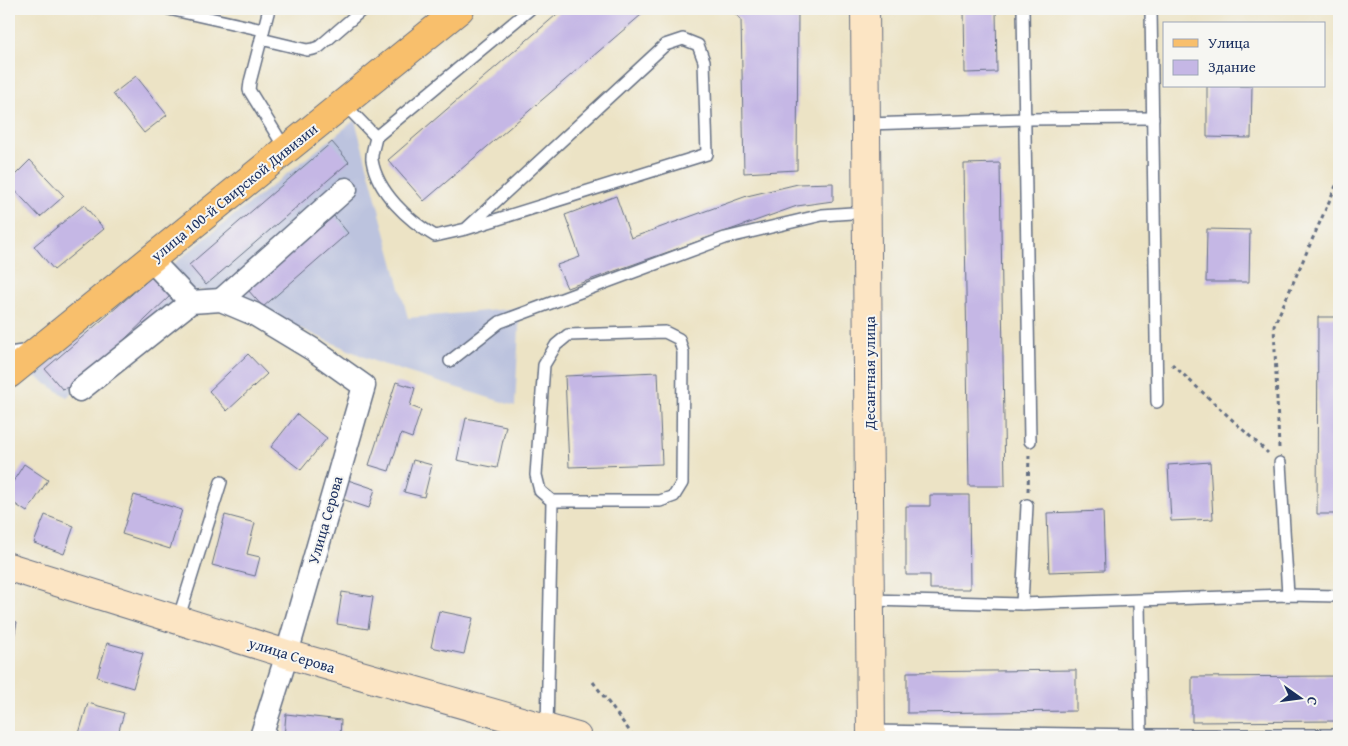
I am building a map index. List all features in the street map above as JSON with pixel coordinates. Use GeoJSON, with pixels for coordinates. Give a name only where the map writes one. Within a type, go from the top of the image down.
{"type":"FeatureCollection","features":[{"type":"Feature","properties":{"kind":"main road","name":"улица 100-й Свирской Дивизии"},"geometry":{"type":"LineString","coordinates":[[9,374],[460,9]]}},
{"type":"Feature","properties":{"kind":"street","name":"Десантная улица"},"geometry":{"type":"LineString","coordinates":[[865,9],[871,734]]}},
{"type":"Feature","properties":{"kind":"street"},"geometry":{"type":"LineString","coordinates":[[80,390],[191,302],[221,300],[346,189]]}},
{"type":"Feature","properties":{"kind":"street"},"geometry":{"type":"LineString","coordinates":[[150,259],[191,302]]}},
{"type":"Feature","properties":{"kind":"street","name":"Улица Серова"},"geometry":{"type":"LineString","coordinates":[[221,300],[254,314],[312,349],[364,386],[287,654],[261,737]]}},
{"type":"Feature","properties":{"kind":"street","name":"улица Серова"},"geometry":{"type":"LineString","coordinates":[[9,567],[287,654],[577,737]]}},
{"type":"Feature","properties":{"kind":"lane"},"geometry":{"type":"LineString","coordinates":[[169,9],[262,34],[307,50],[319,47],[363,9]]}},
{"type":"Feature","properties":{"kind":"lane"},"geometry":{"type":"LineString","coordinates":[[269,9],[249,90],[252,98],[286,150]]}},
{"type":"Feature","properties":{"kind":"lane"},"geometry":{"type":"LineString","coordinates":[[466,229],[665,45],[683,39],[698,45],[704,61],[707,154],[466,229],[435,236],[417,225],[382,189],[372,160],[376,137],[530,9]]}},
{"type":"Feature","properties":{"kind":"lane"},"geometry":{"type":"LineString","coordinates":[[1023,9],[1030,442]]}},
{"type":"Feature","properties":{"kind":"lane"},"geometry":{"type":"LineString","coordinates":[[1151,9],[1157,402]]}},
{"type":"Feature","properties":{"kind":"lane"},"geometry":{"type":"LineString","coordinates":[[344,104],[376,137]]}},
{"type":"Feature","properties":{"kind":"lane"},"geometry":{"type":"LineString","coordinates":[[867,124],[1025,119],[1153,118]]}},
{"type":"Feature","properties":{"kind":"lane"},"geometry":{"type":"LineString","coordinates":[[450,361],[500,322],[725,238],[822,215],[868,212]]}},
{"type":"Feature","properties":{"kind":"lane"},"geometry":{"type":"LineString","coordinates":[[665,332],[679,339],[683,352],[682,483],[674,496],[660,501],[552,501],[540,491],[536,475],[544,364],[556,345],[568,335],[665,332]]}},
{"type":"Feature","properties":{"kind":"lane"},"geometry":{"type":"LineString","coordinates":[[9,352],[41,348]]}},
{"type":"Feature","properties":{"kind":"lane"},"geometry":{"type":"LineString","coordinates":[[1280,463],[1288,595]]}},
{"type":"Feature","properties":{"kind":"lane"},"geometry":{"type":"LineString","coordinates":[[178,620],[221,482]]}},
{"type":"Feature","properties":{"kind":"lane"},"geometry":{"type":"LineString","coordinates":[[547,728],[552,501]]}},
{"type":"Feature","properties":{"kind":"lane"},"geometry":{"type":"LineString","coordinates":[[1022,604],[1027,505]]}},
{"type":"Feature","properties":{"kind":"lane"},"geometry":{"type":"LineString","coordinates":[[870,600],[1022,604],[1288,595],[1339,596]]}},
{"type":"Feature","properties":{"kind":"lane"},"geometry":{"type":"LineString","coordinates":[[1139,601],[1141,736]]}},
{"type":"Feature","properties":{"kind":"lane"},"geometry":{"type":"LineString","coordinates":[[871,734],[1141,736],[1339,734]]}},
{"type":"Feature","properties":{"kind":"path"},"geometry":{"type":"LineString","coordinates":[[1280,463],[1274,326],[1339,179]]}},
{"type":"Feature","properties":{"kind":"path"},"geometry":{"type":"LineString","coordinates":[[1156,350],[1280,463]]}},
{"type":"Feature","properties":{"kind":"path"},"geometry":{"type":"LineString","coordinates":[[1027,505],[1030,442]]}},
{"type":"Feature","properties":{"kind":"path"},"geometry":{"type":"LineString","coordinates":[[593,682],[634,737]]}},
{"type":"Feature","properties":{"kind":"shaded area"},"geometry":{"type":"Polygon","coordinates":[[[355,120],[408,318],[520,308],[515,406],[378,363],[218,292],[197,290],[67,397],[33,375],[355,120]]]}},
{"type":"Feature","properties":{"kind":"building"},"geometry":{"type":"Polygon","coordinates":[[[563,9],[648,9],[424,201],[388,160],[563,9]]]}},
{"type":"Feature","properties":{"kind":"building"},"geometry":{"type":"Polygon","coordinates":[[[731,9],[798,9],[797,170],[744,173],[741,20],[731,9]]]}},
{"type":"Feature","properties":{"kind":"building"},"geometry":{"type":"Polygon","coordinates":[[[964,9],[996,9],[997,72],[965,73],[964,9]]]}},
{"type":"Feature","properties":{"kind":"building"},"geometry":{"type":"Polygon","coordinates":[[[136,76],[167,115],[144,133],[113,94],[136,76]]]}},
{"type":"Feature","properties":{"kind":"building"},"geometry":{"type":"Polygon","coordinates":[[[1207,88],[1252,88],[1251,138],[1207,137],[1207,88]]]}},
{"type":"Feature","properties":{"kind":"building"},"geometry":{"type":"Polygon","coordinates":[[[332,142],[349,162],[206,285],[189,265],[332,142]]]}},
{"type":"Feature","properties":{"kind":"building"},"geometry":{"type":"Polygon","coordinates":[[[30,160],[64,196],[40,217],[9,184],[9,181],[30,160]]]}},
{"type":"Feature","properties":{"kind":"building"},"geometry":{"type":"Polygon","coordinates":[[[1000,163],[1005,486],[969,486],[964,164],[1000,163]]]}},
{"type":"Feature","properties":{"kind":"building"},"geometry":{"type":"Polygon","coordinates":[[[833,183],[833,201],[797,206],[567,288],[557,265],[580,257],[565,215],[616,196],[631,238],[747,196],[798,184],[833,183]]]}},
{"type":"Feature","properties":{"kind":"building"},"geometry":{"type":"Polygon","coordinates":[[[84,205],[104,229],[54,270],[34,246],[84,205]]]}},
{"type":"Feature","properties":{"kind":"building"},"geometry":{"type":"Polygon","coordinates":[[[334,216],[348,233],[263,307],[248,290],[334,216]]]}},
{"type":"Feature","properties":{"kind":"building"},"geometry":{"type":"Polygon","coordinates":[[[1207,229],[1250,230],[1249,282],[1206,282],[1207,229]]]}},
{"type":"Feature","properties":{"kind":"building"},"geometry":{"type":"Polygon","coordinates":[[[153,276],[170,296],[77,385],[62,389],[45,369],[153,276]]]}},
{"type":"Feature","properties":{"kind":"building"},"geometry":{"type":"Polygon","coordinates":[[[1318,317],[1339,317],[1339,514],[1317,514],[1318,317]]]}},
{"type":"Feature","properties":{"kind":"building"},"geometry":{"type":"Polygon","coordinates":[[[248,354],[267,374],[227,411],[209,391],[248,354]]]}},
{"type":"Feature","properties":{"kind":"building"},"geometry":{"type":"Polygon","coordinates":[[[658,372],[662,464],[569,467],[565,376],[658,372]]]}},
{"type":"Feature","properties":{"kind":"building"},"geometry":{"type":"Polygon","coordinates":[[[396,382],[415,388],[410,406],[421,410],[412,438],[401,434],[389,471],[369,465],[396,382]]]}},
{"type":"Feature","properties":{"kind":"building"},"geometry":{"type":"Polygon","coordinates":[[[297,414],[327,438],[301,470],[271,447],[297,414]]]}},
{"type":"Feature","properties":{"kind":"building"},"geometry":{"type":"Polygon","coordinates":[[[466,418],[506,426],[497,468],[457,460],[466,418]]]}},
{"type":"Feature","properties":{"kind":"building"},"geometry":{"type":"Polygon","coordinates":[[[413,460],[432,465],[424,497],[404,492],[413,460]]]}},
{"type":"Feature","properties":{"kind":"building"},"geometry":{"type":"Polygon","coordinates":[[[1210,462],[1213,519],[1171,521],[1168,465],[1210,462]]]}},
{"type":"Feature","properties":{"kind":"building"},"geometry":{"type":"Polygon","coordinates":[[[24,464],[48,480],[27,512],[9,500],[9,488],[24,464]]]}},
{"type":"Feature","properties":{"kind":"building"},"geometry":{"type":"Polygon","coordinates":[[[348,480],[375,489],[369,508],[342,499],[348,480]]]}},
{"type":"Feature","properties":{"kind":"building"},"geometry":{"type":"Polygon","coordinates":[[[134,495],[182,510],[170,549],[122,534],[134,495]]]}},
{"type":"Feature","properties":{"kind":"building"},"geometry":{"type":"Polygon","coordinates":[[[930,495],[969,495],[970,589],[930,589],[930,575],[906,575],[906,506],[930,506],[930,495]]]}},
{"type":"Feature","properties":{"kind":"building"},"geometry":{"type":"Polygon","coordinates":[[[1103,511],[1105,570],[1049,572],[1047,513],[1103,511]]]}},
{"type":"Feature","properties":{"kind":"building"},"geometry":{"type":"Polygon","coordinates":[[[45,515],[74,526],[64,554],[34,543],[45,515]]]}},
{"type":"Feature","properties":{"kind":"building"},"geometry":{"type":"Polygon","coordinates":[[[225,515],[255,523],[247,554],[260,557],[255,576],[212,565],[225,515]]]}},
{"type":"Feature","properties":{"kind":"building"},"geometry":{"type":"Polygon","coordinates":[[[342,592],[373,597],[368,629],[337,624],[342,592]]]}},
{"type":"Feature","properties":{"kind":"building"},"geometry":{"type":"Polygon","coordinates":[[[439,611],[473,618],[464,654],[431,647],[439,611]]]}},
{"type":"Feature","properties":{"kind":"building"},"geometry":{"type":"Polygon","coordinates":[[[9,620],[17,622],[13,642],[9,641],[9,620]]]}},
{"type":"Feature","properties":{"kind":"building"},"geometry":{"type":"Polygon","coordinates":[[[107,643],[143,653],[133,688],[97,677],[107,643]]]}},
{"type":"Feature","properties":{"kind":"building"},"geometry":{"type":"Polygon","coordinates":[[[1076,670],[1076,711],[907,713],[907,672],[1076,670]]]}},
{"type":"Feature","properties":{"kind":"building"},"geometry":{"type":"Polygon","coordinates":[[[1339,676],[1339,721],[1192,722],[1192,677],[1339,676]]]}},
{"type":"Feature","properties":{"kind":"building"},"geometry":{"type":"Polygon","coordinates":[[[88,703],[124,713],[117,737],[78,737],[88,703]]]}},
{"type":"Feature","properties":{"kind":"building"},"geometry":{"type":"Polygon","coordinates":[[[286,714],[341,720],[340,737],[284,737],[286,714]]]}}]}
